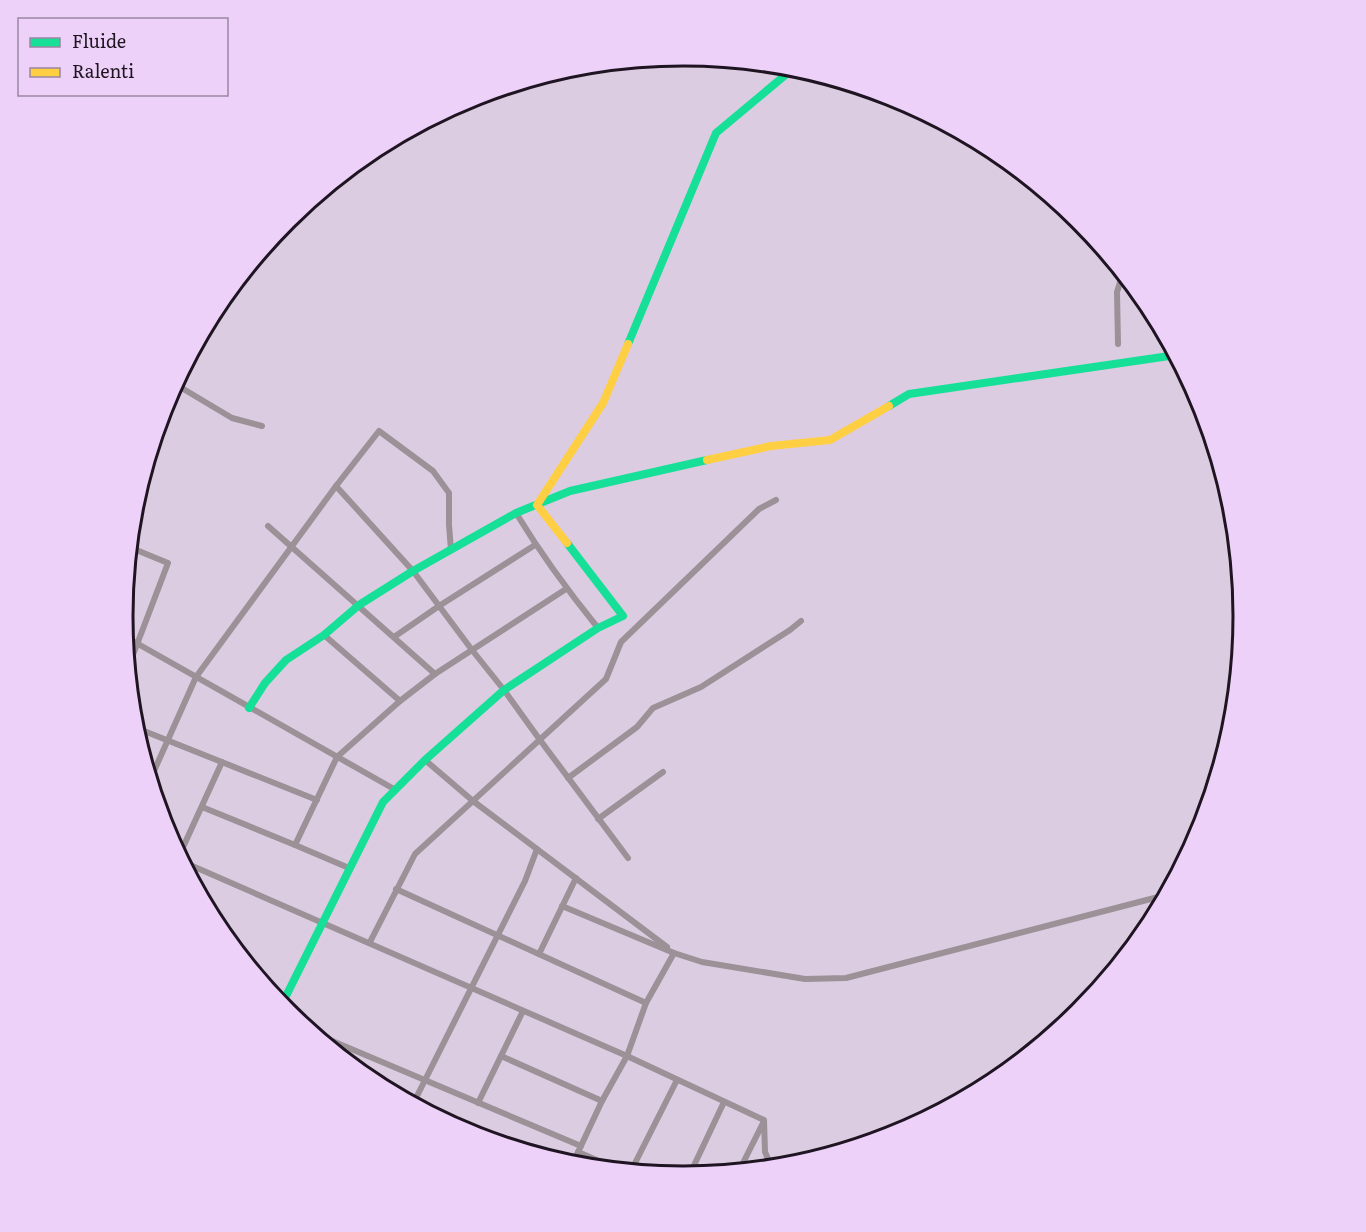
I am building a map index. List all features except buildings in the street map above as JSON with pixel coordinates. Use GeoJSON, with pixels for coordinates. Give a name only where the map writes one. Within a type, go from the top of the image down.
{"type":"FeatureCollection","features":[{"type":"Feature","properties":{"kind":"street"},"geometry":{"type":"LineString","coordinates":[[537,505],[603,403],[716,133],[784,76]]}},
{"type":"Feature","properties":{"kind":"street"},"geometry":{"type":"LineString","coordinates":[[1118,344],[1117,292],[1120,282]]}},
{"type":"Feature","properties":{"kind":"street"},"geometry":{"type":"LineString","coordinates":[[249,708],[265,683],[286,660],[324,635],[359,605],[413,571],[516,513],[570,491],[771,446],[830,440],[909,394],[1167,356]]}},
{"type":"Feature","properties":{"kind":"street"},"geometry":{"type":"LineString","coordinates":[[183,389],[232,418],[262,426]]}},
{"type":"Feature","properties":{"kind":"street"},"geometry":{"type":"LineString","coordinates":[[155,769],[196,677],[379,431],[433,471],[449,494],[448,525],[451,550]]}},
{"type":"Feature","properties":{"kind":"street"},"geometry":{"type":"LineString","coordinates":[[336,486],[413,571],[628,858]]}},
{"type":"Feature","properties":{"kind":"street"},"geometry":{"type":"LineString","coordinates":[[370,942],[415,854],[606,679],[621,642],[759,508],[776,500]]}},
{"type":"Feature","properties":{"kind":"street"},"geometry":{"type":"LineString","coordinates":[[286,996],[383,802],[394,789],[504,690],[598,628],[623,616],[537,505]]}},
{"type":"Feature","properties":{"kind":"street"},"geometry":{"type":"LineString","coordinates":[[516,513],[566,589],[598,628]]}},
{"type":"Feature","properties":{"kind":"street"},"geometry":{"type":"LineString","coordinates":[[268,526],[435,674]]}},
{"type":"Feature","properties":{"kind":"street"},"geometry":{"type":"LineString","coordinates":[[394,637],[536,545]]}},
{"type":"Feature","properties":{"kind":"street"},"geometry":{"type":"LineString","coordinates":[[134,651],[168,563],[137,550]]}},
{"type":"Feature","properties":{"kind":"street"},"geometry":{"type":"LineString","coordinates":[[295,845],[337,757],[400,701],[435,674],[566,589]]}},
{"type":"Feature","properties":{"kind":"street"},"geometry":{"type":"LineString","coordinates":[[568,778],[637,727],[653,708],[701,687],[801,621]]}},
{"type":"Feature","properties":{"kind":"street"},"geometry":{"type":"LineString","coordinates":[[324,635],[400,701]]}},
{"type":"Feature","properties":{"kind":"street"},"geometry":{"type":"LineString","coordinates":[[134,641],[394,789]]}},
{"type":"Feature","properties":{"kind":"street"},"geometry":{"type":"LineString","coordinates":[[146,732],[317,800]]}},
{"type":"Feature","properties":{"kind":"street"},"geometry":{"type":"LineString","coordinates":[[425,760],[473,801],[674,953]]}},
{"type":"Feature","properties":{"kind":"street"},"geometry":{"type":"LineString","coordinates":[[184,846],[222,762]]}},
{"type":"Feature","properties":{"kind":"street"},"geometry":{"type":"LineString","coordinates":[[598,819],[663,772]]}},
{"type":"Feature","properties":{"kind":"street"},"geometry":{"type":"LineString","coordinates":[[202,807],[349,868]]}},
{"type":"Feature","properties":{"kind":"street"},"geometry":{"type":"LineString","coordinates":[[417,1097],[525,880],[537,849]]}},
{"type":"Feature","properties":{"kind":"street"},"geometry":{"type":"LineString","coordinates":[[194,867],[627,1056],[764,1120]]}},
{"type":"Feature","properties":{"kind":"street"},"geometry":{"type":"LineString","coordinates":[[539,954],[576,878]]}},
{"type":"Feature","properties":{"kind":"street"},"geometry":{"type":"LineString","coordinates":[[396,889],[646,1003]]}},
{"type":"Feature","properties":{"kind":"street"},"geometry":{"type":"LineString","coordinates":[[562,906],[674,953],[702,962],[805,979],[846,978],[1155,898]]}},
{"type":"Feature","properties":{"kind":"street"},"geometry":{"type":"LineString","coordinates":[[577,1155],[602,1101],[627,1056],[646,1003],[674,953]]}},
{"type":"Feature","properties":{"kind":"street"},"geometry":{"type":"LineString","coordinates":[[478,1103],[523,1011]]}},
{"type":"Feature","properties":{"kind":"street"},"geometry":{"type":"LineString","coordinates":[[337,1044],[478,1103],[599,1159]]}},
{"type":"Feature","properties":{"kind":"street"},"geometry":{"type":"LineString","coordinates":[[501,1056],[602,1101]]}},
{"type":"Feature","properties":{"kind":"street"},"geometry":{"type":"LineString","coordinates":[[635,1164],[677,1080]]}},
{"type":"Feature","properties":{"kind":"street"},"geometry":{"type":"LineString","coordinates":[[694,1166],[724,1102]]}},
{"type":"Feature","properties":{"kind":"street"},"geometry":{"type":"LineString","coordinates":[[764,1120],[765,1152],[768,1159]]}},
{"type":"Feature","properties":{"kind":"street"},"geometry":{"type":"LineString","coordinates":[[743,1162],[764,1120]]}},
{"type":"Feature","properties":{"kind":"traffic: fast"},"geometry":{"type":"LineString","coordinates":[[628,344],[716,133],[784,76]]}},
{"type":"Feature","properties":{"kind":"traffic: fast"},"geometry":{"type":"LineString","coordinates":[[889,406],[909,394],[1167,356]]}},
{"type":"Feature","properties":{"kind":"traffic: fast"},"geometry":{"type":"LineString","coordinates":[[249,708],[265,683],[286,660],[324,635],[359,605],[413,571],[516,513],[570,491],[707,460]]}},
{"type":"Feature","properties":{"kind":"traffic: fast"},"geometry":{"type":"LineString","coordinates":[[286,996],[383,802],[425,760],[504,690],[598,628],[623,616],[567,543]]}},
{"type":"Feature","properties":{"kind":"traffic: slow"},"geometry":{"type":"LineString","coordinates":[[567,543],[537,505],[603,403],[628,344]]}},
{"type":"Feature","properties":{"kind":"traffic: slow"},"geometry":{"type":"LineString","coordinates":[[707,460],[771,446],[830,440],[889,406]]}}]}
